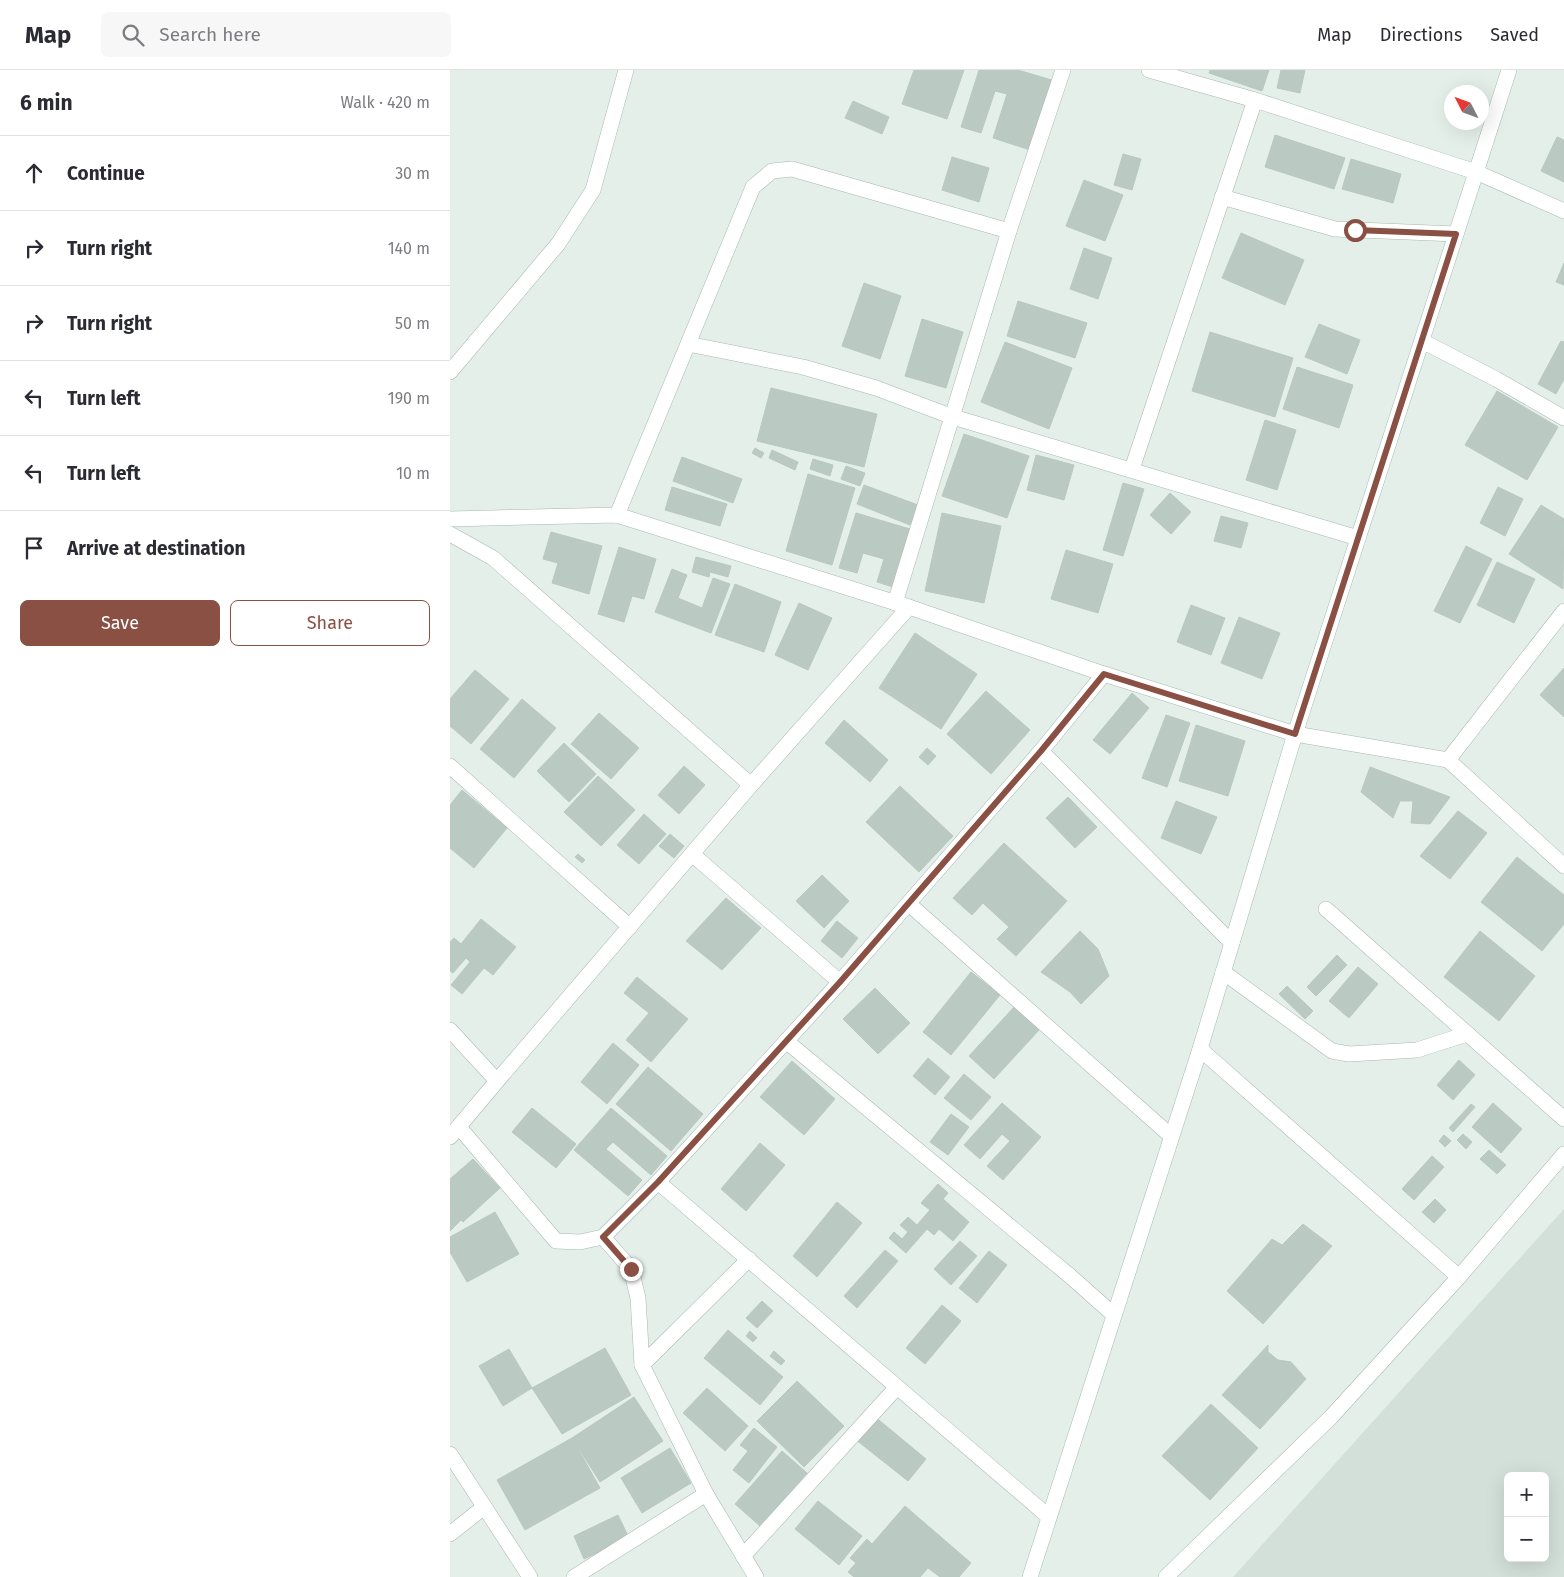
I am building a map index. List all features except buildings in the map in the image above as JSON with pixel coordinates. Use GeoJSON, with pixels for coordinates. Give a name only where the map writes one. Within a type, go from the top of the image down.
{"type":"FeatureCollection","features":[{"type":"Feature","properties":{"kind":"street"},"geometry":{"type":"LineString","coordinates":[[450,372],[558,244],[593,190],[607,145],[616,103],[626,70]]}},
{"type":"Feature","properties":{"kind":"street"},"geometry":{"type":"LineString","coordinates":[[1063,70],[1010,231],[953,417],[902,605],[455,1132],[556,1241],[580,1242],[603,1237],[658,1182],[840,982],[1041,751],[1104,674]]}},
{"type":"Feature","properties":{"kind":"street"},"geometry":{"type":"LineString","coordinates":[[1150,70],[1186,76],[1476,172],[1564,212]]}},
{"type":"Feature","properties":{"kind":"street"},"geometry":{"type":"LineString","coordinates":[[1030,1577],[1200,1049],[1295,734],[1509,70]]}},
{"type":"Feature","properties":{"kind":"street"},"geometry":{"type":"LineString","coordinates":[[1132,469],[1255,100]]}},
{"type":"Feature","properties":{"kind":"street"},"geometry":{"type":"LineString","coordinates":[[617,515],[753,187],[772,171],[792,169],[1010,231]]}},
{"type":"Feature","properties":{"kind":"street"},"geometry":{"type":"LineString","coordinates":[[1222,197],[1335,229],[1456,234]]}},
{"type":"Feature","properties":{"kind":"street"},"geometry":{"type":"LineString","coordinates":[[1422,341],[1496,379],[1564,418]]}},
{"type":"Feature","properties":{"kind":"street"},"geometry":{"type":"LineString","coordinates":[[688,344],[803,367],[876,388],[953,417],[1358,538]]}},
{"type":"Feature","properties":{"kind":"street"},"geometry":{"type":"LineString","coordinates":[[451,526],[617,515],[902,605],[1104,674],[1295,734],[1448,760],[1564,866]]}},
{"type":"Feature","properties":{"kind":"street"},"geometry":{"type":"LineString","coordinates":[[451,526],[493,558],[751,785]]}},
{"type":"Feature","properties":{"kind":"street"},"geometry":{"type":"LineString","coordinates":[[1448,760],[1564,611]]}},
{"type":"Feature","properties":{"kind":"street"},"geometry":{"type":"LineString","coordinates":[[1041,751],[1232,943]]}},
{"type":"Feature","properties":{"kind":"street"},"geometry":{"type":"LineString","coordinates":[[450,766],[630,927]]}},
{"type":"Feature","properties":{"kind":"street"},"geometry":{"type":"LineString","coordinates":[[692,854],[840,982]]}},
{"type":"Feature","properties":{"kind":"street"},"geometry":{"type":"LineString","coordinates":[[909,904],[1171,1136]]}},
{"type":"Feature","properties":{"kind":"street"},"geometry":{"type":"LineString","coordinates":[[1326,909],[1564,1120]]}},
{"type":"Feature","properties":{"kind":"street"},"geometry":{"type":"LineString","coordinates":[[1223,972],[1332,1051],[1348,1054],[1417,1050],[1467,1034]]}},
{"type":"Feature","properties":{"kind":"street"},"geometry":{"type":"LineString","coordinates":[[450,1030],[497,1081]]}},
{"type":"Feature","properties":{"kind":"street"},"geometry":{"type":"LineString","coordinates":[[786,1041],[1070,1276],[1114,1315]]}},
{"type":"Feature","properties":{"kind":"street"},"geometry":{"type":"LineString","coordinates":[[1200,1049],[1459,1277]]}},
{"type":"Feature","properties":{"kind":"street"},"geometry":{"type":"LineString","coordinates":[[1166,1577],[1331,1417],[1459,1277],[1564,1154]]}},
{"type":"Feature","properties":{"kind":"street"},"geometry":{"type":"LineString","coordinates":[[658,1182],[1049,1517]]}},
{"type":"Feature","properties":{"kind":"street"},"geometry":{"type":"LineString","coordinates":[[603,1237],[631,1269],[638,1298],[642,1365],[706,1494],[756,1577]]}},
{"type":"Feature","properties":{"kind":"street"},"geometry":{"type":"LineString","coordinates":[[642,1365],[749,1260]]}},
{"type":"Feature","properties":{"kind":"street"},"geometry":{"type":"LineString","coordinates":[[743,1556],[897,1387]]}},
{"type":"Feature","properties":{"kind":"street"},"geometry":{"type":"LineString","coordinates":[[450,1454],[530,1577]]}},
{"type":"Feature","properties":{"kind":"street"},"geometry":{"type":"LineString","coordinates":[[574,1577],[706,1494]]}},
{"type":"Feature","properties":{"kind":"street"},"geometry":{"type":"LineString","coordinates":[[450,1534],[484,1506]]}},
{"type":"Feature","properties":{"kind":"shaded area"},"geometry":{"type":"Polygon","coordinates":[[[1564,1209],[1564,1577],[1233,1577],[1564,1209]]]}},
{"type":"Feature","properties":{"kind":"route"},"geometry":{"type":"LineString","coordinates":[[631,1269],[603,1237],[658,1182],[840,982],[1041,751],[1104,674],[1295,734],[1456,234],[1355,230]]}}]}
